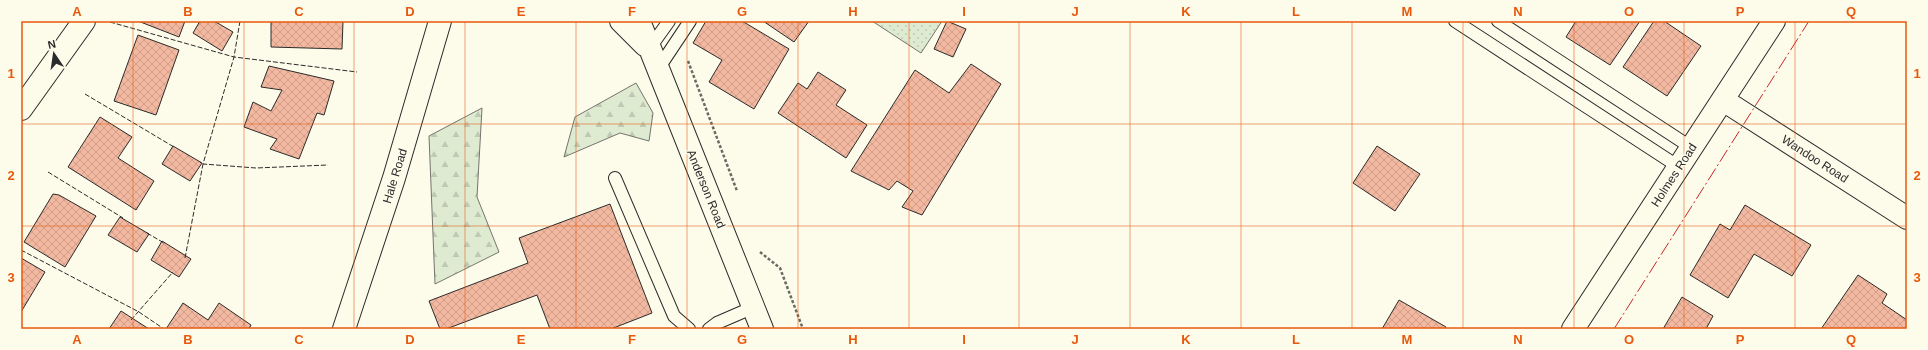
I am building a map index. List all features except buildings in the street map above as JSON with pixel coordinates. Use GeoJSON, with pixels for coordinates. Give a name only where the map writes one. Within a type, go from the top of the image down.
{"type":"FeatureCollection","features":[{"type":"Feature","properties":{"kind":"street"},"geometry":{"type":"LineString","coordinates":[[21,109],[84,21]]}},
{"type":"Feature","properties":{"kind":"street","name":"Hale Road"},"geometry":{"type":"LineString","coordinates":[[344,329],[394,178],[440,21]]}},
{"type":"Feature","properties":{"kind":"street","name":"Anderson Road"},"geometry":{"type":"LineString","coordinates":[[621,21],[649,48]]}},
{"type":"Feature","properties":{"kind":"street","name":"Anderson Road"},"geometry":{"type":"LineString","coordinates":[[639,21],[762,329]]}},
{"type":"Feature","properties":{"kind":"street","name":"Holmes Road"},"geometry":{"type":"LineString","coordinates":[[1573,329],[1774,21]]}},
{"type":"Feature","properties":{"kind":"street","name":"Wandoo Road"},"geometry":{"type":"LineString","coordinates":[[1723,100],[1907,218]]}},
{"type":"Feature","properties":{"kind":"lane"},"geometry":{"type":"LineString","coordinates":[[649,48],[669,21]]}},
{"type":"Feature","properties":{"kind":"lane"},"geometry":{"type":"LineString","coordinates":[[658,69],[690,21]]}},
{"type":"Feature","properties":{"kind":"lane"},"geometry":{"type":"LineString","coordinates":[[1455,21],[1679,167]]}},
{"type":"Feature","properties":{"kind":"lane"},"geometry":{"type":"LineString","coordinates":[[1498,21],[1692,148]]}},
{"type":"Feature","properties":{"kind":"lane"},"geometry":{"type":"LineString","coordinates":[[614,178],[674,316],[689,329]]}},
{"type":"Feature","properties":{"kind":"lane"},"geometry":{"type":"LineString","coordinates":[[709,329],[717,323],[754,307]]}},
{"type":"Feature","properties":{"kind":"path"},"geometry":{"type":"LineString","coordinates":[[678,39],[695,78],[739,198]]}},
{"type":"Feature","properties":{"kind":"path"},"geometry":{"type":"LineString","coordinates":[[758,250],[780,268],[803,329]]}},
{"type":"Feature","properties":{"kind":"green space"},"geometry":{"type":"Polygon","coordinates":[[[872,21],[942,21],[921,53],[872,21]]]}},
{"type":"Feature","properties":{"kind":"green space"},"geometry":{"type":"Polygon","coordinates":[[[636,83],[653,113],[649,141],[620,133],[564,157],[575,117],[636,83]]]}},
{"type":"Feature","properties":{"kind":"green space"},"geometry":{"type":"Polygon","coordinates":[[[482,108],[477,197],[499,252],[435,284],[429,136],[482,108]]]}},
{"type":"Feature","properties":{"kind":"fence"},"geometry":{"type":"LineString","coordinates":[[240,21],[234,57],[203,164],[256,168],[328,165]]}},
{"type":"Feature","properties":{"kind":"fence"},"geometry":{"type":"LineString","coordinates":[[110,22],[234,57],[357,72]]}},
{"type":"Feature","properties":{"kind":"fence"},"geometry":{"type":"LineString","coordinates":[[85,94],[174,147]]}},
{"type":"Feature","properties":{"kind":"fence"},"geometry":{"type":"LineString","coordinates":[[185,258],[203,164],[200,162]]}},
{"type":"Feature","properties":{"kind":"fence"},"geometry":{"type":"LineString","coordinates":[[48,172],[123,218]]}},
{"type":"Feature","properties":{"kind":"fence"},"geometry":{"type":"LineString","coordinates":[[147,233],[164,243]]}},
{"type":"Feature","properties":{"kind":"fence"},"geometry":{"type":"LineString","coordinates":[[21,250],[139,312],[164,329]]}},
{"type":"Feature","properties":{"kind":"fence"},"geometry":{"type":"LineString","coordinates":[[131,320],[173,272]]}},
{"type":"Feature","properties":{"kind":"power"},"geometry":{"type":"LineString","coordinates":[[1614,329],[1809,21]]}}]}
